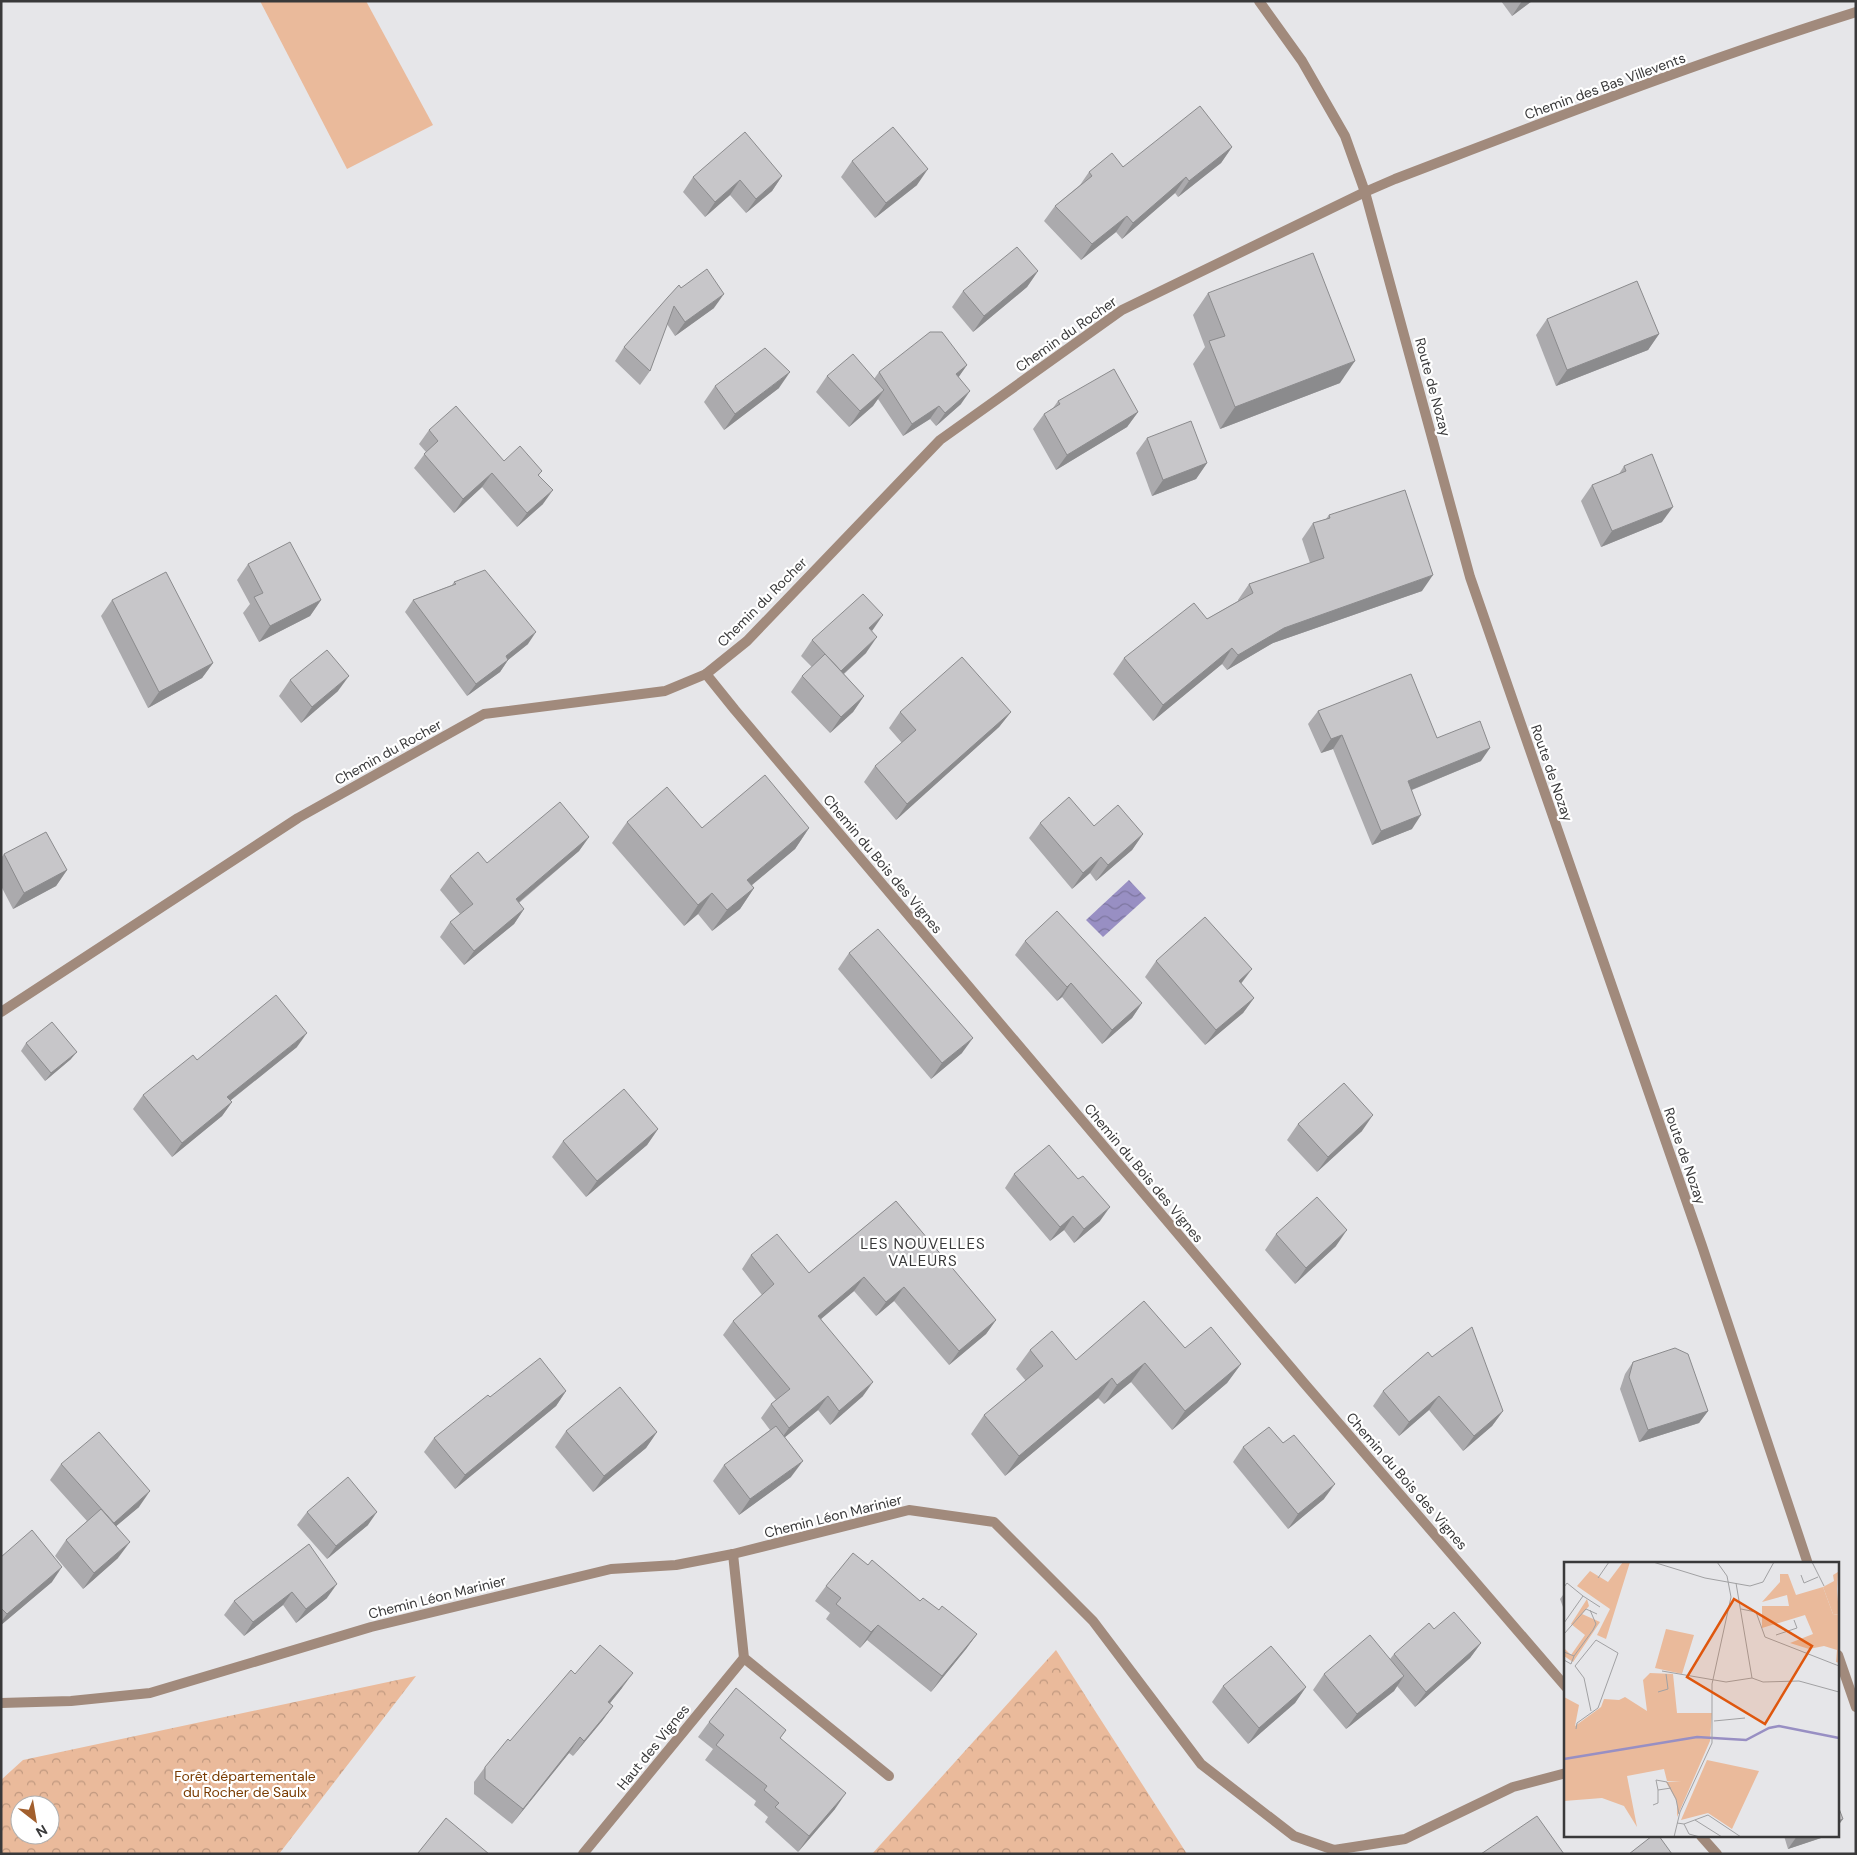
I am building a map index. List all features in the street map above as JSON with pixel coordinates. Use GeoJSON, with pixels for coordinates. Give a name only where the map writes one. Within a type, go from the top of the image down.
{"type":"FeatureCollection","features":[{"type":"Feature","properties":{"kind":"street","name":"Route de Nozay"},"geometry":{"type":"LineString","coordinates":[[1259,1],[1302,61],[1345,136],[1365,192],[1470,576],[1695,1227],[1807,1562]]}},
{"type":"Feature","properties":{"kind":"street","name":"Chemin des Bas Villevents"},"geometry":{"type":"LineString","coordinates":[[1365,192],[1603,100],[1856,12]]}},
{"type":"Feature","properties":{"kind":"street","name":"Chemin du Rocher"},"geometry":{"type":"LineString","coordinates":[[1,1012],[298,818],[484,714],[665,691],[706,674],[747,640],[940,440],[1122,310],[1365,192]]}},
{"type":"Feature","properties":{"kind":"street","name":"Chemin du Bois des Vignes"},"geometry":{"type":"LineString","coordinates":[[706,674],[1304,1383],[1564,1685]]}},
{"type":"Feature","properties":{"kind":"street","name":"Chemin Léon Marinier"},"geometry":{"type":"LineString","coordinates":[[1,1703],[71,1701],[150,1692],[371,1627],[611,1569],[676,1565],[732,1554],[908,1510],[994,1522],[1093,1621],[1201,1764],[1294,1836],[1334,1850],[1405,1839],[1513,1787],[1564,1774]]}},
{"type":"Feature","properties":{"kind":"street"},"geometry":{"type":"LineString","coordinates":[[732,1554],[744,1658],[889,1776]]}},
{"type":"Feature","properties":{"kind":"street","name":"Haut des Vignes"},"geometry":{"type":"LineString","coordinates":[[583,1854],[744,1658]]}},
{"type":"Feature","properties":{"kind":"street"},"geometry":{"type":"LineString","coordinates":[[1840,1660],[1856,1707]]}},
{"type":"Feature","properties":{"kind":"street"},"geometry":{"type":"LineString","coordinates":[[1703,1838],[1717,1854]]}},
{"type":"Feature","properties":{"kind":"green space"},"geometry":{"type":"Polygon","coordinates":[[[260,1],[366,1],[433,125],[347,169],[260,1]]]}},
{"type":"Feature","properties":{"kind":"green space"},"geometry":{"type":"Polygon","coordinates":[[[1056,1650],[1187,1854],[872,1854],[1056,1650]]]}},
{"type":"Feature","properties":{"kind":"green space","name":"Forêt départementale du Rocher de Saulx"},"geometry":{"type":"Polygon","coordinates":[[[416,1676],[279,1854],[1,1854],[1,1780],[23,1760],[416,1676]]]}},
{"type":"Feature","properties":{"kind":"water"},"geometry":{"type":"Polygon","coordinates":[[[1129,880],[1146,898],[1103,937],[1086,920],[1129,880]]]}},
{"type":"Feature","properties":{"kind":"building"},"geometry":{"type":"Polygon","coordinates":[[[1200,106],[1232,147],[1189,181],[1186,177],[1133,223],[1127,216],[1092,244],[1055,206],[1092,176],[1089,172],[1112,153],[1123,167],[1200,106]]]}},
{"type":"Feature","properties":{"kind":"building"},"geometry":{"type":"Polygon","coordinates":[[[893,127],[928,169],[886,203],[852,161],[893,127]]]}},
{"type":"Feature","properties":{"kind":"building"},"geometry":{"type":"Polygon","coordinates":[[[745,132],[782,176],[756,199],[740,180],[715,202],[693,177],[745,132]]]}},
{"type":"Feature","properties":{"kind":"building"},"geometry":{"type":"Polygon","coordinates":[[[1017,247],[1038,271],[984,316],[963,291],[1017,247]]]}},
{"type":"Feature","properties":{"kind":"building"},"geometry":{"type":"Polygon","coordinates":[[[1313,253],[1355,361],[1235,407],[1209,341],[1225,336],[1208,293],[1313,253]]]}},
{"type":"Feature","properties":{"kind":"building"},"geometry":{"type":"Polygon","coordinates":[[[707,269],[724,294],[685,322],[674,306],[650,371],[624,347],[679,285],[681,288],[707,269]]]}},
{"type":"Feature","properties":{"kind":"building"},"geometry":{"type":"Polygon","coordinates":[[[1637,281],[1659,334],[1567,370],[1547,319],[1637,281]]]}},
{"type":"Feature","properties":{"kind":"building"},"geometry":{"type":"Polygon","coordinates":[[[930,332],[942,332],[967,365],[956,374],[970,391],[945,413],[939,406],[912,424],[879,372],[930,332]]]}},
{"type":"Feature","properties":{"kind":"building"},"geometry":{"type":"Polygon","coordinates":[[[765,348],[790,372],[735,414],[715,386],[765,348]]]}},
{"type":"Feature","properties":{"kind":"building"},"geometry":{"type":"Polygon","coordinates":[[[853,354],[884,390],[860,411],[827,376],[853,354]]]}},
{"type":"Feature","properties":{"kind":"building"},"geometry":{"type":"Polygon","coordinates":[[[1114,369],[1138,412],[1067,455],[1044,414],[1060,404],[1058,401],[1114,369]]]}},
{"type":"Feature","properties":{"kind":"building"},"geometry":{"type":"Polygon","coordinates":[[[456,406],[504,461],[520,446],[542,471],[538,475],[553,490],[527,513],[492,473],[463,499],[424,454],[438,441],[429,430],[456,406]]]}},
{"type":"Feature","properties":{"kind":"building"},"geometry":{"type":"Polygon","coordinates":[[[1191,421],[1207,463],[1163,480],[1147,438],[1191,421]]]}},
{"type":"Feature","properties":{"kind":"building"},"geometry":{"type":"Polygon","coordinates":[[[1652,454],[1673,507],[1612,531],[1592,485],[1626,471],[1624,466],[1652,454]]]}},
{"type":"Feature","properties":{"kind":"building"},"geometry":{"type":"Polygon","coordinates":[[[1405,490],[1433,575],[1284,628],[1238,655],[1232,648],[1163,705],[1124,658],[1194,603],[1207,619],[1253,593],[1249,584],[1324,558],[1313,523],[1330,518],[1329,515],[1405,490]]]}},
{"type":"Feature","properties":{"kind":"building"},"geometry":{"type":"Polygon","coordinates":[[[290,542],[321,600],[270,626],[254,597],[263,593],[248,564],[290,542]]]}},
{"type":"Feature","properties":{"kind":"building"},"geometry":{"type":"Polygon","coordinates":[[[485,570],[536,632],[506,656],[508,660],[476,684],[413,600],[456,584],[454,582],[485,570]]]}},
{"type":"Feature","properties":{"kind":"building"},"geometry":{"type":"Polygon","coordinates":[[[166,572],[213,663],[159,692],[112,600],[166,572]]]}},
{"type":"Feature","properties":{"kind":"building"},"geometry":{"type":"Polygon","coordinates":[[[863,594],[883,615],[869,628],[877,637],[841,671],[812,640],[863,594]]]}},
{"type":"Feature","properties":{"kind":"building"},"geometry":{"type":"Polygon","coordinates":[[[327,650],[349,676],[312,707],[290,680],[327,650]]]}},
{"type":"Feature","properties":{"kind":"building"},"geometry":{"type":"Polygon","coordinates":[[[825,654],[864,696],[841,717],[802,676],[825,654]]]}},
{"type":"Feature","properties":{"kind":"building"},"geometry":{"type":"Polygon","coordinates":[[[962,657],[1011,712],[907,804],[875,766],[916,730],[900,712],[962,657]]]}},
{"type":"Feature","properties":{"kind":"building"},"geometry":{"type":"Polygon","coordinates":[[[1411,674],[1437,738],[1480,721],[1490,748],[1408,781],[1421,815],[1381,831],[1342,735],[1331,739],[1318,711],[1411,674]]]}},
{"type":"Feature","properties":{"kind":"building"},"geometry":{"type":"Polygon","coordinates":[[[765,775],[809,828],[747,880],[754,888],[727,910],[712,893],[698,905],[627,822],[667,787],[702,828],[765,775]]]}},
{"type":"Feature","properties":{"kind":"building"},"geometry":{"type":"Polygon","coordinates":[[[1069,797],[1094,826],[1118,805],[1143,834],[1108,865],[1101,857],[1083,873],[1040,823],[1069,797]]]}},
{"type":"Feature","properties":{"kind":"building"},"geometry":{"type":"Polygon","coordinates":[[[560,802],[589,837],[516,899],[524,909],[474,951],[450,922],[473,904],[450,876],[478,852],[487,863],[560,802]]]}},
{"type":"Feature","properties":{"kind":"building"},"geometry":{"type":"Polygon","coordinates":[[[46,832],[67,870],[24,893],[4,854],[46,832]]]}},
{"type":"Feature","properties":{"kind":"building"},"geometry":{"type":"Polygon","coordinates":[[[1057,911],[1142,1003],[1112,1030],[1071,983],[1067,987],[1025,941],[1057,911]]]}},
{"type":"Feature","properties":{"kind":"building"},"geometry":{"type":"Polygon","coordinates":[[[1205,917],[1252,969],[1239,981],[1254,998],[1216,1030],[1156,961],[1205,917]]]}},
{"type":"Feature","properties":{"kind":"building"},"geometry":{"type":"Polygon","coordinates":[[[878,929],[973,1038],[942,1063],[849,953],[878,929]]]}},
{"type":"Feature","properties":{"kind":"building"},"geometry":{"type":"Polygon","coordinates":[[[276,995],[307,1033],[227,1097],[232,1102],[182,1143],[143,1095],[193,1055],[197,1060],[276,995]]]}},
{"type":"Feature","properties":{"kind":"building"},"geometry":{"type":"Polygon","coordinates":[[[52,1022],[77,1052],[51,1073],[26,1043],[52,1022]]]}},
{"type":"Feature","properties":{"kind":"building"},"geometry":{"type":"Polygon","coordinates":[[[1344,1083],[1373,1115],[1328,1157],[1298,1124],[1344,1083]]]}},
{"type":"Feature","properties":{"kind":"building"},"geometry":{"type":"Polygon","coordinates":[[[624,1089],[658,1129],[597,1181],[563,1141],[624,1089]]]}},
{"type":"Feature","properties":{"kind":"building"},"geometry":{"type":"Polygon","coordinates":[[[1049,1145],[1078,1179],[1083,1176],[1110,1207],[1084,1229],[1073,1216],[1060,1227],[1014,1174],[1049,1145]]]}},
{"type":"Feature","properties":{"kind":"building"},"geometry":{"type":"Polygon","coordinates":[[[1317,1197],[1347,1230],[1306,1268],[1276,1234],[1317,1197]]]}},
{"type":"Feature","properties":{"kind":"building"},"geometry":{"type":"Polygon","coordinates":[[[896,1201],[996,1320],[959,1351],[904,1287],[886,1302],[864,1277],[818,1316],[873,1382],[839,1411],[828,1396],[789,1428],[771,1404],[790,1389],[733,1321],[774,1284],[751,1255],[777,1234],[809,1273],[896,1201]]]}},
{"type":"Feature","properties":{"kind":"building"},"geometry":{"type":"Polygon","coordinates":[[[1144,1301],[1185,1348],[1211,1327],[1241,1364],[1185,1411],[1145,1363],[1117,1385],[1112,1378],[1019,1456],[984,1415],[1043,1366],[1030,1350],[1052,1331],[1076,1360],[1144,1301]]]}},
{"type":"Feature","properties":{"kind":"building"},"geometry":{"type":"Polygon","coordinates":[[[1472,1327],[1503,1411],[1474,1436],[1439,1396],[1409,1422],[1383,1391],[1428,1352],[1432,1357],[1472,1327]]]}},
{"type":"Feature","properties":{"kind":"building"},"geometry":{"type":"Polygon","coordinates":[[[1675,1348],[1688,1354],[1708,1411],[1648,1430],[1629,1377],[1633,1362],[1675,1348]]]}},
{"type":"Feature","properties":{"kind":"building"},"geometry":{"type":"Polygon","coordinates":[[[540,1358],[566,1391],[465,1475],[434,1438],[488,1395],[490,1397],[540,1358]]]}},
{"type":"Feature","properties":{"kind":"building"},"geometry":{"type":"Polygon","coordinates":[[[620,1387],[657,1432],[604,1476],[566,1431],[620,1387]]]}},
{"type":"Feature","properties":{"kind":"building"},"geometry":{"type":"Polygon","coordinates":[[[776,1426],[803,1461],[750,1499],[724,1465],[776,1426]]]}},
{"type":"Feature","properties":{"kind":"building"},"geometry":{"type":"Polygon","coordinates":[[[1269,1427],[1283,1443],[1294,1435],[1335,1484],[1298,1514],[1243,1447],[1269,1427]]]}},
{"type":"Feature","properties":{"kind":"building"},"geometry":{"type":"Polygon","coordinates":[[[99,1432],[150,1491],[114,1523],[61,1464],[99,1432]]]}},
{"type":"Feature","properties":{"kind":"building"},"geometry":{"type":"Polygon","coordinates":[[[348,1477],[377,1512],[336,1546],[307,1512],[348,1477]]]}},
{"type":"Feature","properties":{"kind":"building"},"geometry":{"type":"Polygon","coordinates":[[[101,1509],[130,1542],[94,1573],[66,1540],[101,1509]]]}},
{"type":"Feature","properties":{"kind":"building"},"geometry":{"type":"Polygon","coordinates":[[[32,1530],[62,1567],[7,1614],[1,1608],[1,1557],[32,1530]]]}},
{"type":"Feature","properties":{"kind":"building"},"geometry":{"type":"Polygon","coordinates":[[[309,1544],[337,1584],[306,1609],[292,1592],[253,1622],[234,1601],[309,1544]]]}},
{"type":"Feature","properties":{"kind":"building"},"geometry":{"type":"Polygon","coordinates":[[[853,1553],[868,1565],[872,1560],[920,1601],[923,1598],[939,1610],[942,1606],[977,1634],[942,1676],[878,1625],[871,1632],[836,1604],[841,1598],[826,1586],[853,1553]]]}},
{"type":"Feature","properties":{"kind":"building"},"geometry":{"type":"Polygon","coordinates":[[[1454,1612],[1481,1643],[1426,1692],[1394,1654],[1429,1623],[1434,1629],[1454,1612]]]}},
{"type":"Feature","properties":{"kind":"building"},"geometry":{"type":"Polygon","coordinates":[[[1370,1635],[1404,1676],[1357,1714],[1324,1674],[1370,1635]]]}},
{"type":"Feature","properties":{"kind":"building"},"geometry":{"type":"Polygon","coordinates":[[[600,1645],[633,1673],[608,1702],[613,1706],[584,1741],[580,1737],[523,1809],[485,1779],[485,1767],[571,1670],[575,1674],[600,1645]]]}},
{"type":"Feature","properties":{"kind":"building"},"geometry":{"type":"Polygon","coordinates":[[[1271,1646],[1306,1687],[1259,1728],[1223,1686],[1271,1646]]]}},
{"type":"Feature","properties":{"kind":"building"},"geometry":{"type":"Polygon","coordinates":[[[736,1688],[786,1730],[780,1738],[846,1793],[809,1836],[775,1807],[779,1803],[764,1790],[767,1786],[716,1745],[724,1735],[709,1722],[736,1688]]]}},
{"type":"Feature","properties":{"kind":"building"},"geometry":{"type":"Polygon","coordinates":[[[1537,1816],[1564,1854],[1481,1854],[1537,1816]]]}},
{"type":"Feature","properties":{"kind":"building"},"geometry":{"type":"Polygon","coordinates":[[[446,1818],[489,1854],[419,1854],[446,1818]]]}},
{"type":"Feature","properties":{"kind":"building"},"geometry":{"type":"Polygon","coordinates":[[[1649,1838],[1660,1838],[1672,1854],[1629,1854],[1649,1838]]]}},
{"type":"Feature","properties":{"kind":"district","name":"LES NOUVELLES VALEURS"},"geometry":{"type":"Point","coordinates":[923,1252]}}]}
